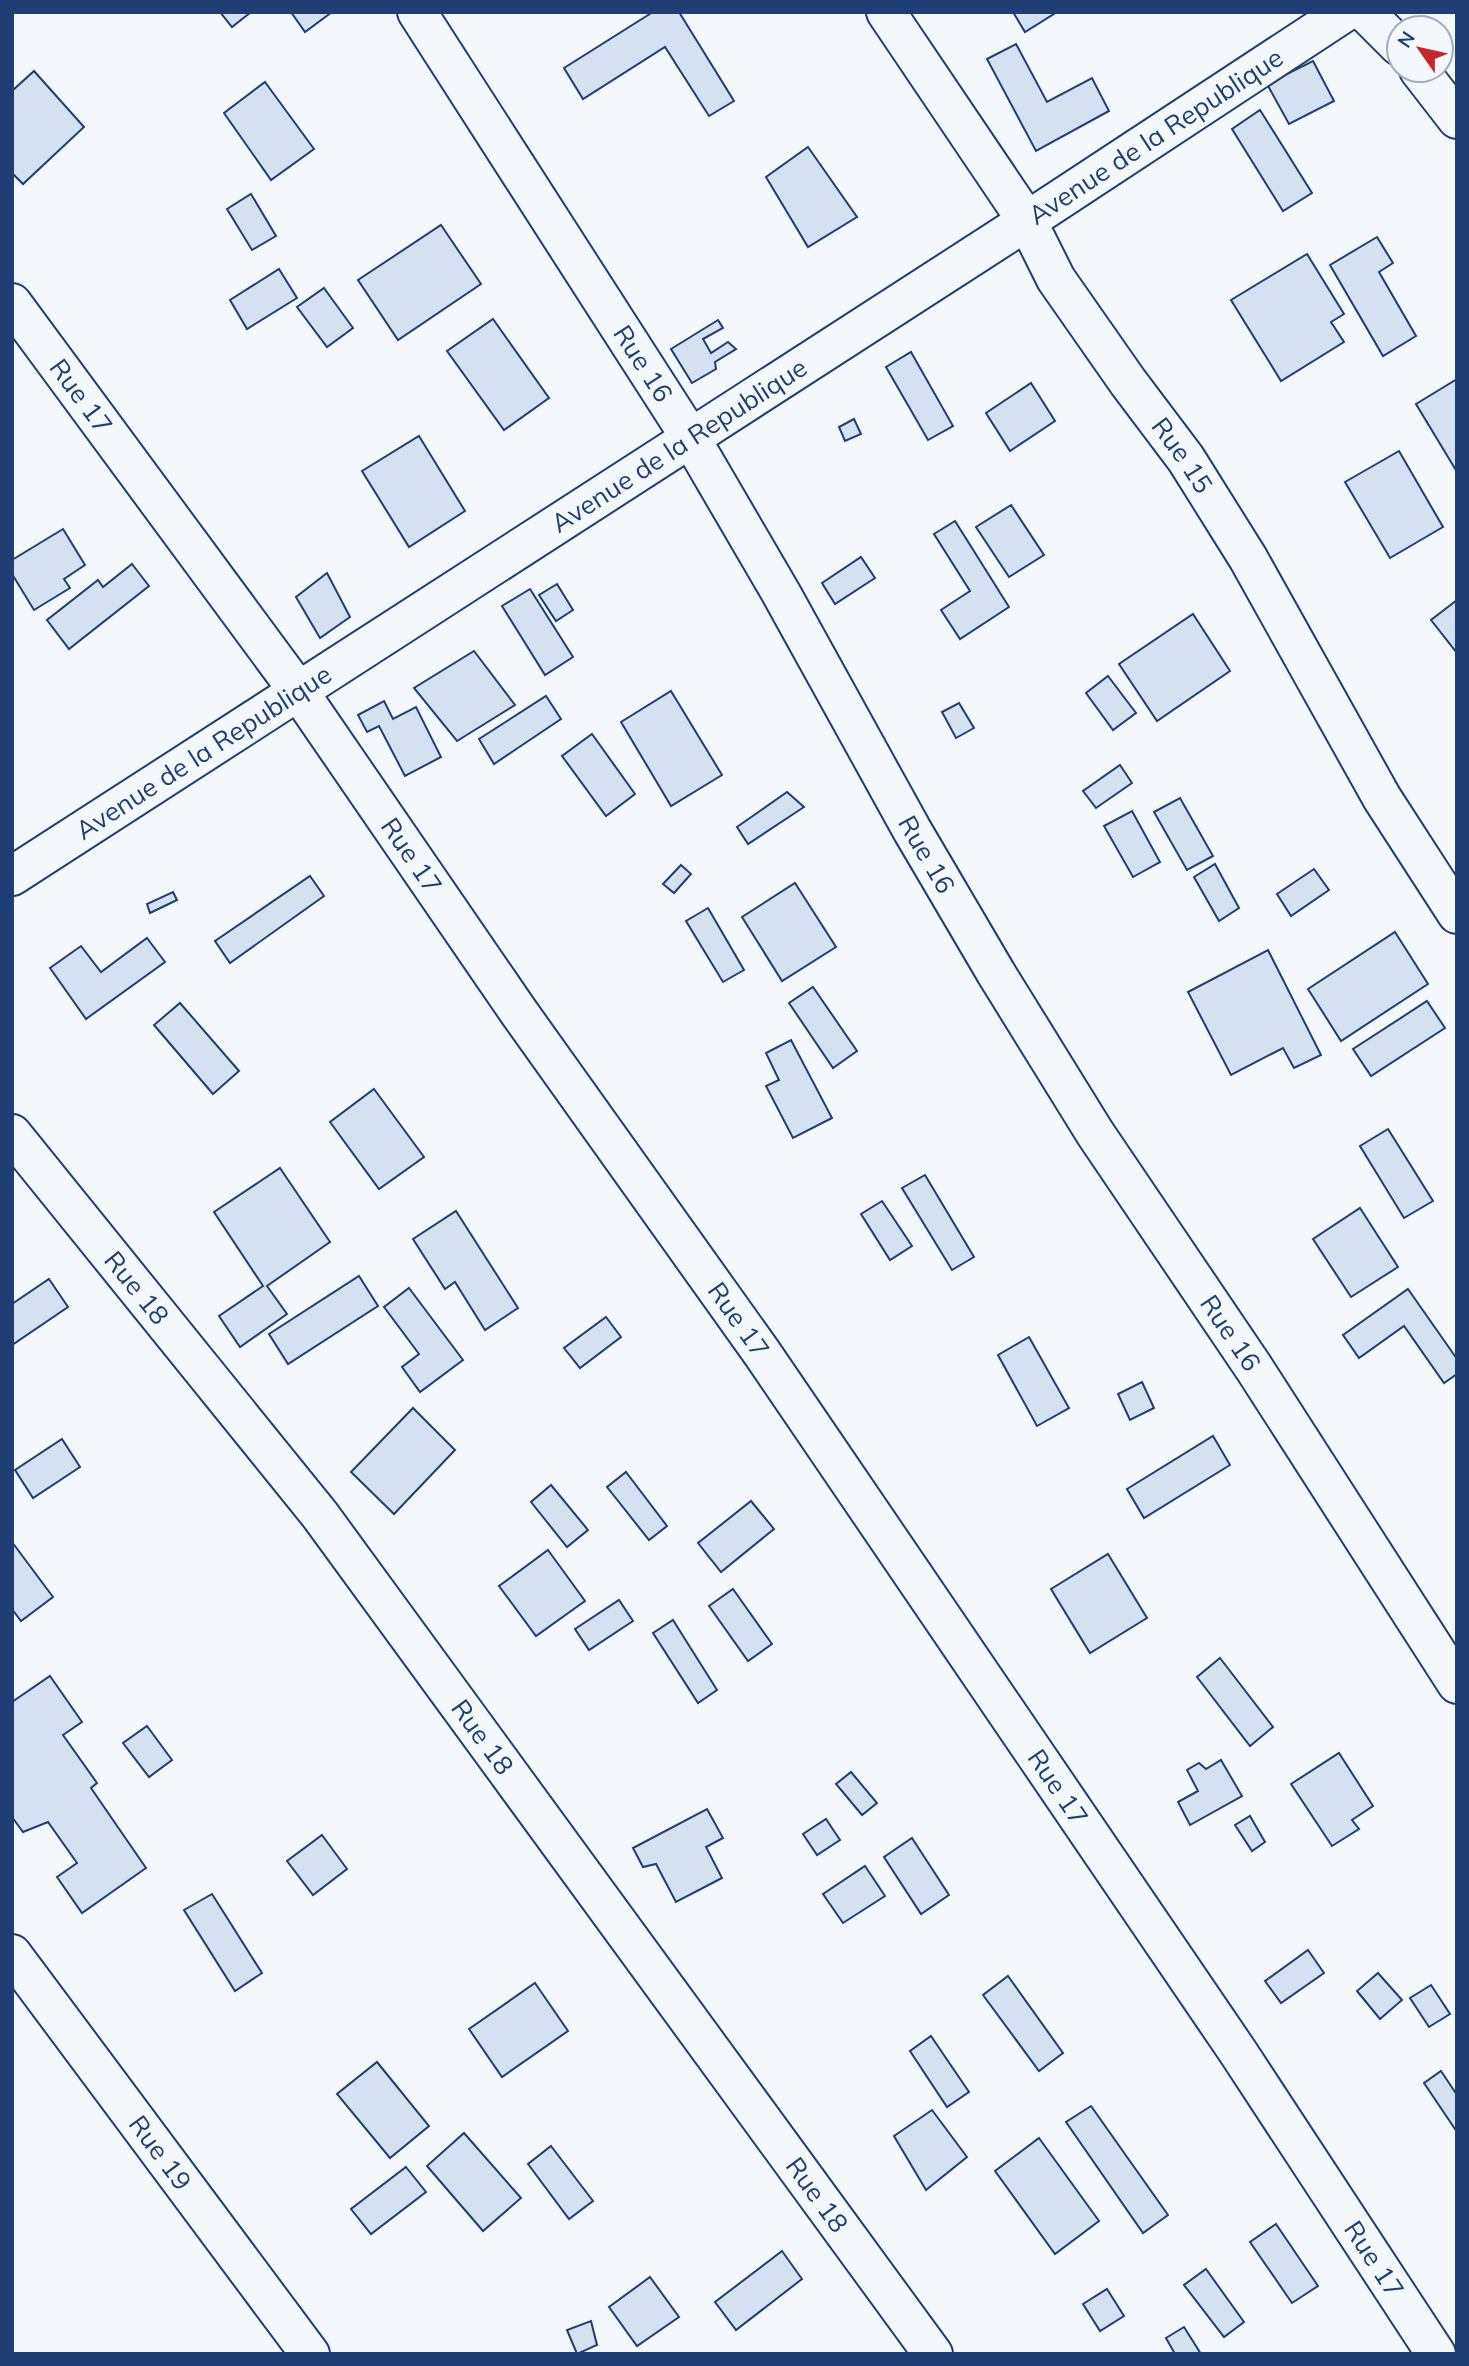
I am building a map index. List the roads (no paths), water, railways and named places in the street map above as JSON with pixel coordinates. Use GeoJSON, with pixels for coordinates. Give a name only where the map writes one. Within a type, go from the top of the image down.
{"type":"FeatureCollection","features":[{"type":"Feature","properties":{"kind":"street","name":"Rue 16"},"geometry":{"type":"LineString","coordinates":[[417,12],[691,437],[912,830],[1095,1133],[1262,1379],[1457,1684]]}},
{"type":"Feature","properties":{"kind":"street","name":"Rue 15"},"geometry":{"type":"LineString","coordinates":[[886,12],[1027,221],[1056,279],[1128,382],[1186,458],[1241,547],[1382,798],[1457,914]]}},
{"type":"Feature","properties":{"kind":"street","name":"Avenue de la Republique"},"geometry":{"type":"LineString","coordinates":[[12,876],[1027,221],[1345,12]]}},
{"type":"Feature","properties":{"kind":"street"},"geometry":{"type":"LineString","coordinates":[[1365,12],[1385,32]]}},
{"type":"Feature","properties":{"kind":"street"},"geometry":{"type":"LineString","coordinates":[[1430,84],[1457,119]]}},
{"type":"Feature","properties":{"kind":"street","name":"Rue 17"},"geometry":{"type":"LineString","coordinates":[[12,303],[299,692],[518,1011],[746,1331],[1238,2052],[1436,2354]]}},
{"type":"Feature","properties":{"kind":"street","name":"Rue 18"},"geometry":{"type":"LineString","coordinates":[[12,1134],[320,1515],[933,2354]]}},
{"type":"Feature","properties":{"kind":"street","name":"Rue 19"},"geometry":{"type":"LineString","coordinates":[[12,1954],[310,2354]]}}]}
